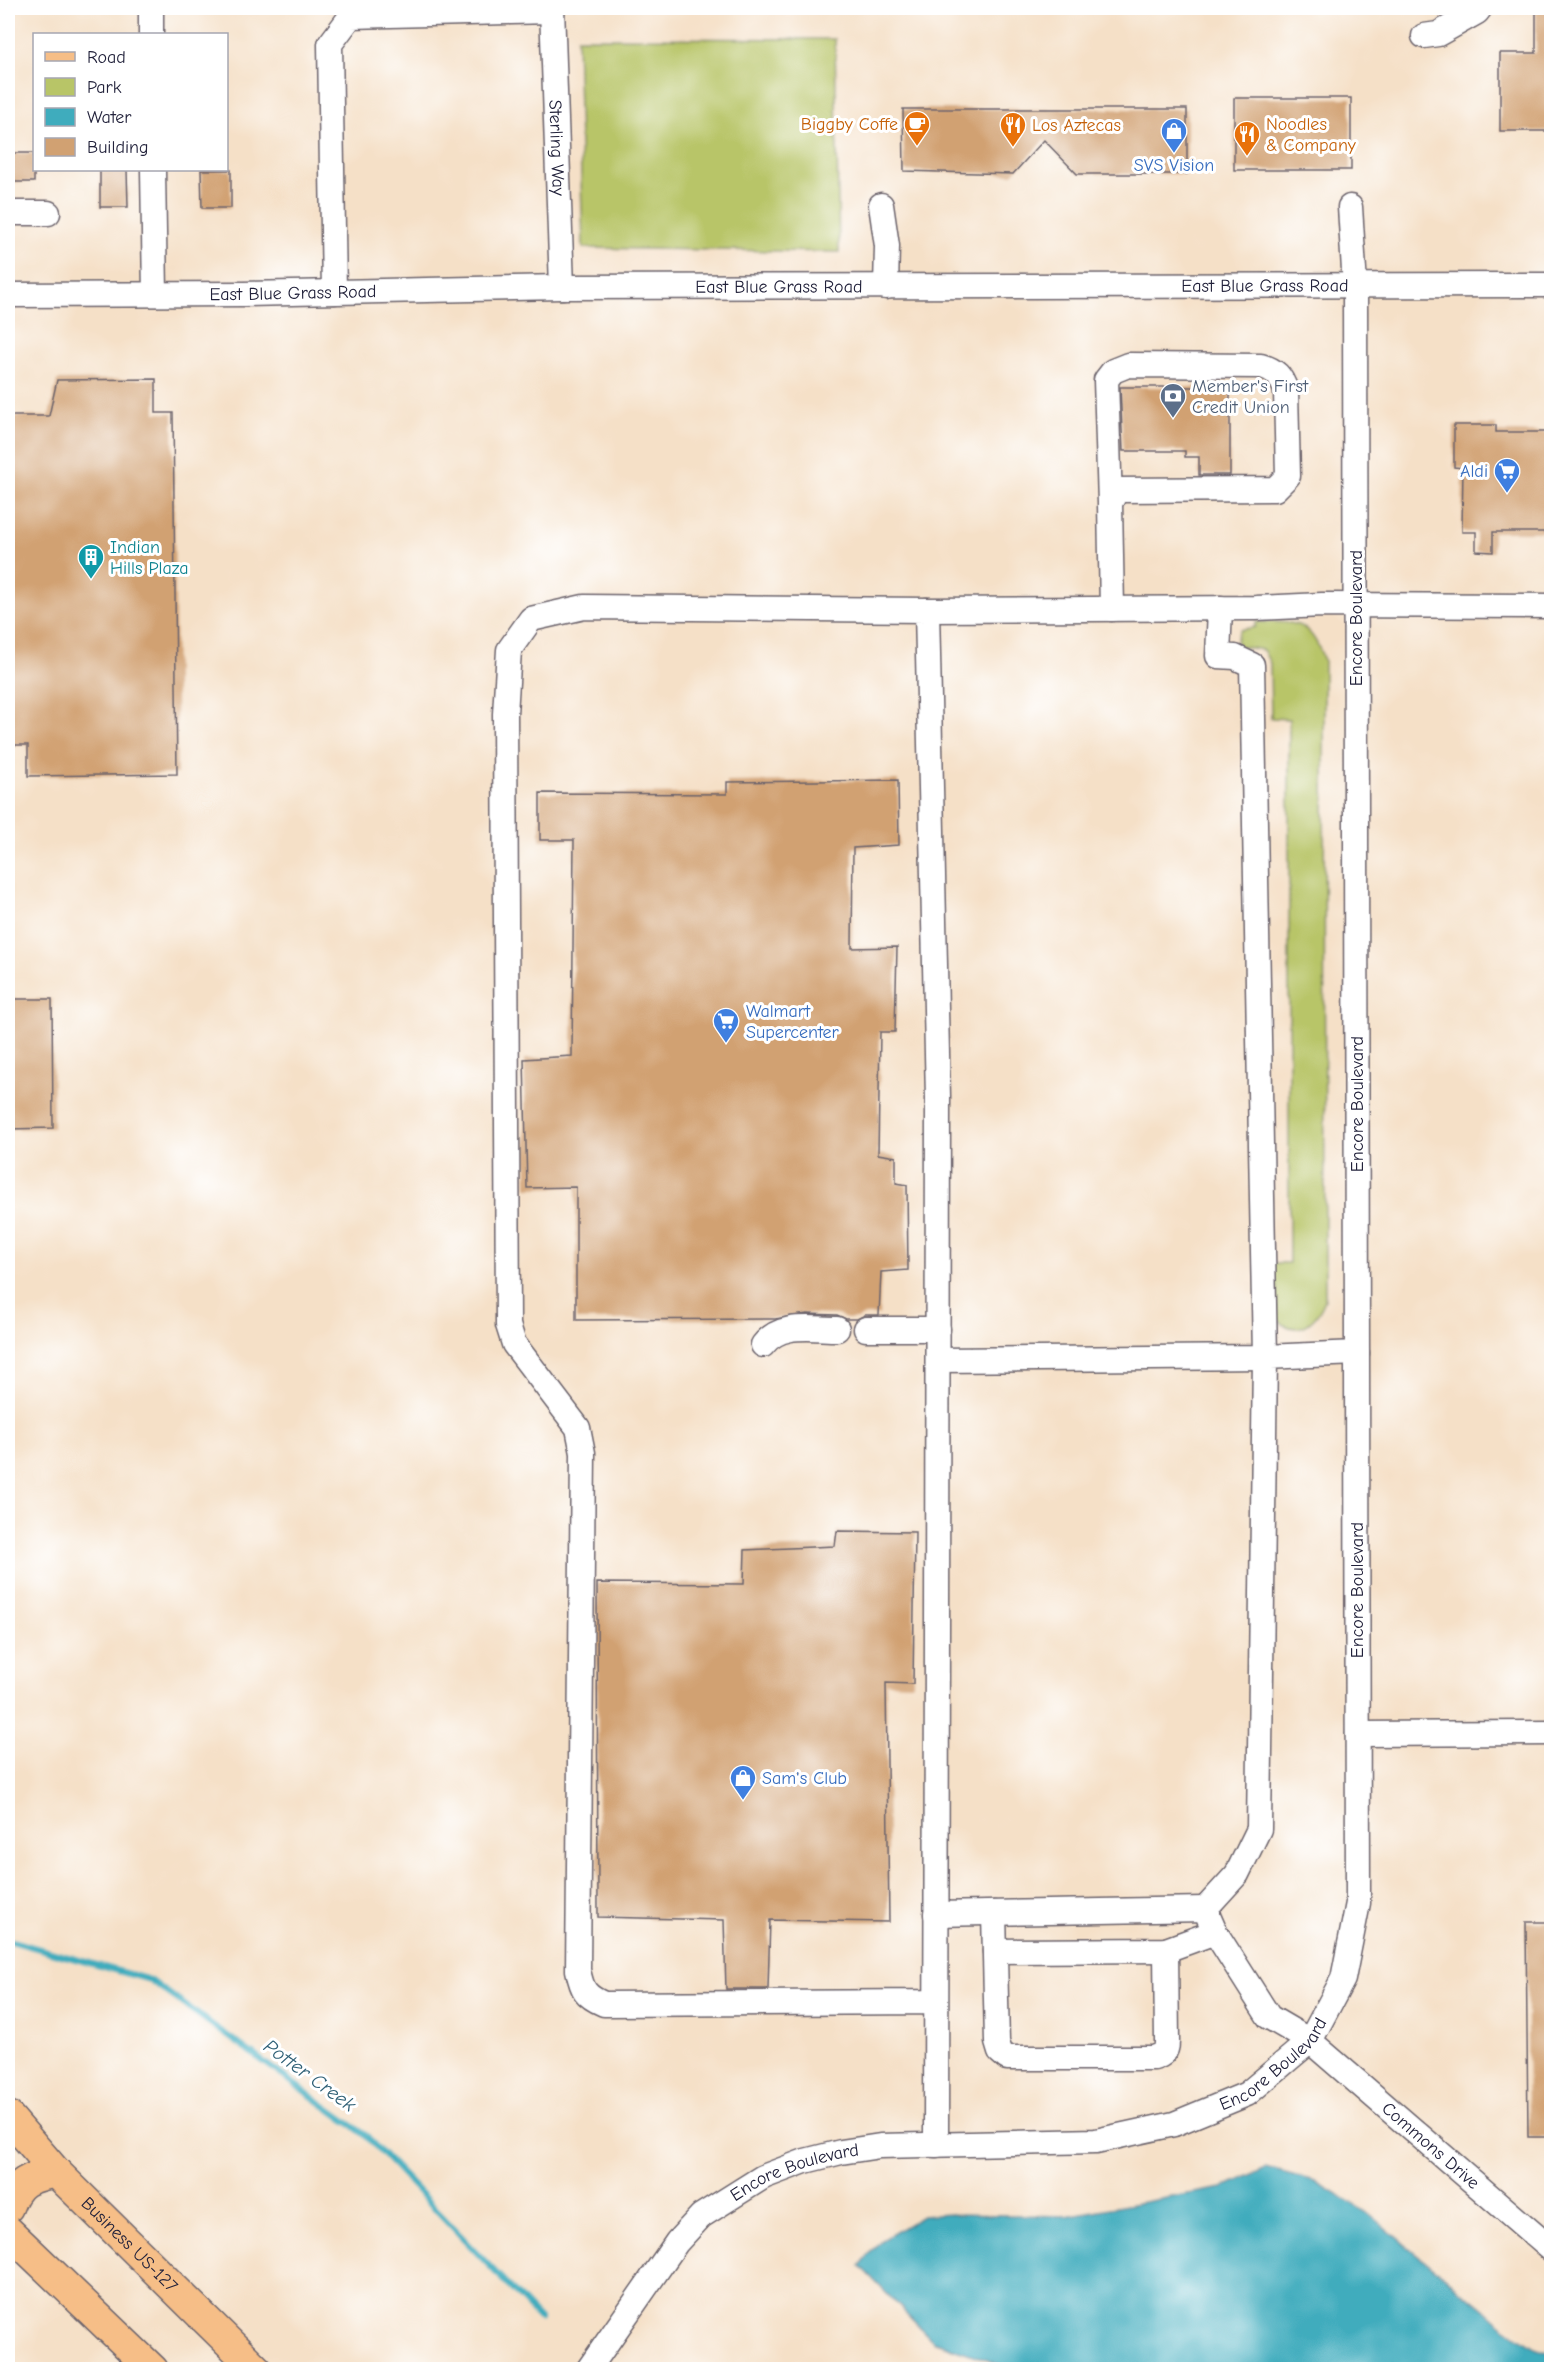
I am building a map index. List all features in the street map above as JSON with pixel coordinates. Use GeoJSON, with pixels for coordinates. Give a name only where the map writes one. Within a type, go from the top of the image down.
{"type":"FeatureCollection","features":[{"type":"Feature","properties":{"kind":"main road","name":"Business US-127"},"geometry":{"type":"LineString","coordinates":[[8,2116],[56,2172],[257,2370]]}},
{"type":"Feature","properties":{"kind":"main road"},"geometry":{"type":"LineString","coordinates":[[8,2207],[14,2190],[33,2177],[56,2172]]}},
{"type":"Feature","properties":{"kind":"main road"},"geometry":{"type":"LineString","coordinates":[[8,2231],[153,2370]]}},
{"type":"Feature","properties":{"kind":"street"},"geometry":{"type":"LineString","coordinates":[[151,8],[151,33]]}},
{"type":"Feature","properties":{"kind":"street"},"geometry":{"type":"LineString","coordinates":[[1424,36],[1438,34],[1477,12],[1480,8]]}},
{"type":"Feature","properties":{"kind":"street"},"geometry":{"type":"LineString","coordinates":[[334,292],[330,44],[351,16],[552,9]]}},
{"type":"Feature","properties":{"kind":"street","name":"Sterling Way"},"geometry":{"type":"LineString","coordinates":[[552,9],[562,287]]}},
{"type":"Feature","properties":{"kind":"street"},"geometry":{"type":"LineString","coordinates":[[153,171],[155,294]]}},
{"type":"Feature","properties":{"kind":"street"},"geometry":{"type":"LineString","coordinates":[[881,205],[887,246],[886,287]]}},
{"type":"Feature","properties":{"kind":"street","name":"Encore Boulevard"},"geometry":{"type":"LineString","coordinates":[[588,2370],[676,2242],[701,2216],[729,2196],[763,2177],[805,2161],[880,2146],[1096,2141],[1174,2124],[1247,2094],[1310,2041],[1343,1978],[1358,1904],[1355,286],[1350,207]]}},
{"type":"Feature","properties":{"kind":"street"},"geometry":{"type":"LineString","coordinates":[[8,213],[48,213]]}},
{"type":"Feature","properties":{"kind":"street","name":"East Blue Grass Road"},"geometry":{"type":"LineString","coordinates":[[8,295],[562,287],[1551,285]]}},
{"type":"Feature","properties":{"kind":"street"},"geometry":{"type":"LineString","coordinates":[[1112,609],[1114,496],[1106,380],[1113,371],[1128,365],[1252,366],[1273,369],[1282,378],[1286,391],[1288,476],[1275,489],[1114,496]]}},
{"type":"Feature","properties":{"kind":"street"},"geometry":{"type":"LineString","coordinates":[[936,2002],[604,2004],[590,1998],[581,1986],[578,1958],[583,1453],[578,1428],[514,1344],[508,1325],[505,714],[509,650],[531,619],[584,607],[927,610],[1322,605],[1551,606]]}},
{"type":"Feature","properties":{"kind":"street"},"geometry":{"type":"LineString","coordinates":[[936,1914],[1205,1909],[1237,1874],[1259,1829],[1265,1357],[1252,665],[1235,657],[1218,656],[1220,608]]}},
{"type":"Feature","properties":{"kind":"street"},"geometry":{"type":"LineString","coordinates":[[927,610],[939,1098],[936,2145]]}},
{"type":"Feature","properties":{"kind":"street"},"geometry":{"type":"LineString","coordinates":[[763,1345],[776,1332],[787,1329],[837,1329]]}},
{"type":"Feature","properties":{"kind":"street"},"geometry":{"type":"LineString","coordinates":[[866,1329],[938,1329]]}},
{"type":"Feature","properties":{"kind":"street"},"geometry":{"type":"LineString","coordinates":[[938,1360],[1265,1357],[1357,1353]]}},
{"type":"Feature","properties":{"kind":"street"},"geometry":{"type":"LineString","coordinates":[[1358,1734],[1551,1733]]}},
{"type":"Feature","properties":{"kind":"street","name":"Commons Drive"},"geometry":{"type":"LineString","coordinates":[[1205,1909],[1215,1932],[1269,2017],[1310,2041],[1551,2250]]}},
{"type":"Feature","properties":{"kind":"street"},"geometry":{"type":"LineString","coordinates":[[994,1913],[997,2042],[1000,2052],[1007,2058],[1016,2060],[1154,2058],[1161,2056],[1167,2050],[1166,1950]]}},
{"type":"Feature","properties":{"kind":"street"},"geometry":{"type":"LineString","coordinates":[[995,1951],[1166,1950],[1215,1932]]}},
{"type":"Feature","properties":{"kind":"green space"},"geometry":{"type":"Polygon","coordinates":[[[577,38],[835,39],[839,252],[583,248],[577,38]]]}},
{"type":"Feature","properties":{"kind":"green space"},"geometry":{"type":"Polygon","coordinates":[[[1256,622],[1291,623],[1307,630],[1319,647],[1324,661],[1325,1300],[1309,1323],[1296,1328],[1288,1327],[1272,1315],[1273,1263],[1289,1263],[1289,719],[1271,718],[1270,663],[1263,650],[1239,646],[1236,640],[1240,630],[1255,627],[1256,622]]]}},
{"type":"Feature","properties":{"kind":"water"},"geometry":{"type":"Polygon","coordinates":[[[1266,2168],[1315,2181],[1366,2212],[1503,2325],[1540,2350],[1551,2354],[1551,2369],[1013,2369],[933,2341],[860,2266],[879,2242],[922,2216],[951,2214],[1066,2216],[1222,2188],[1266,2168]]]}},
{"type":"Feature","properties":{"kind":"building"},"geometry":{"type":"Polygon","coordinates":[[[1536,9],[1551,9],[1551,131],[1500,131],[1500,53],[1536,53],[1536,9]]]}},
{"type":"Feature","properties":{"kind":"building"},"geometry":{"type":"Polygon","coordinates":[[[1234,98],[1351,98],[1351,170],[1234,170],[1234,98]]]}},
{"type":"Feature","properties":{"kind":"building"},"geometry":{"type":"Polygon","coordinates":[[[903,109],[1187,109],[1187,174],[1077,174],[1044,140],[1013,174],[904,171],[903,109]]]}},
{"type":"Feature","properties":{"kind":"building"},"geometry":{"type":"Polygon","coordinates":[[[8,153],[33,153],[34,182],[8,182],[8,153]]]}},
{"type":"Feature","properties":{"kind":"building"},"geometry":{"type":"Polygon","coordinates":[[[231,170],[231,208],[202,208],[201,171],[231,170]]]}},
{"type":"Feature","properties":{"kind":"building"},"geometry":{"type":"Polygon","coordinates":[[[100,171],[127,171],[128,207],[100,207],[100,171]]]}},
{"type":"Feature","properties":{"kind":"building","name":"Indian Hills Plaza"},"geometry":{"type":"Polygon","coordinates":[[[156,379],[156,413],[173,413],[177,774],[28,776],[28,745],[8,745],[8,416],[49,416],[57,380],[156,379]]]}},
{"type":"Feature","properties":{"kind":"building","name":"Member's First Credit Union"},"geometry":{"type":"Polygon","coordinates":[[[1120,387],[1230,387],[1230,475],[1199,475],[1199,457],[1185,457],[1185,451],[1123,451],[1120,387]]]}},
{"type":"Feature","properties":{"kind":"building","name":"Aldi"},"geometry":{"type":"Polygon","coordinates":[[[1454,425],[1496,425],[1496,432],[1551,432],[1551,532],[1493,532],[1493,552],[1476,551],[1476,532],[1462,532],[1463,468],[1454,467],[1454,425]]]}},
{"type":"Feature","properties":{"kind":"building","name":"Walmart Supercenter"},"geometry":{"type":"Polygon","coordinates":[[[898,780],[899,845],[853,848],[852,948],[897,947],[895,1032],[880,1032],[878,1154],[896,1157],[896,1183],[907,1185],[908,1270],[881,1272],[879,1315],[865,1315],[857,1319],[846,1319],[837,1315],[807,1314],[775,1319],[576,1320],[576,1187],[527,1188],[524,1059],[572,1056],[574,840],[540,840],[540,793],[727,794],[727,782],[898,780]]]}},
{"type":"Feature","properties":{"kind":"building"},"geometry":{"type":"Polygon","coordinates":[[[8,999],[52,999],[53,1128],[8,1129],[8,999]]]}},
{"type":"Feature","properties":{"kind":"building","name":"Sam's Club"},"geometry":{"type":"Polygon","coordinates":[[[837,1531],[915,1532],[913,1684],[886,1683],[889,1922],[770,1920],[768,1989],[726,1989],[724,1920],[598,1917],[597,1583],[744,1584],[745,1550],[835,1546],[837,1531]]]}},
{"type":"Feature","properties":{"kind":"building"},"geometry":{"type":"Polygon","coordinates":[[[1526,1922],[1551,1922],[1551,2137],[1528,2137],[1526,1922]]]}},
{"type":"Feature","properties":{"kind":"waterway","name":"Potter Creek"},"geometry":{"type":"LineString","coordinates":[[8,1940],[150,1980],[364,2134],[540,2319]]}},
{"type":"Feature","properties":{"kind":"place","name":"Biggby Coffe"},"geometry":{"type":"Point","coordinates":[917,147]}},
{"type":"Feature","properties":{"kind":"place","name":"Los Aztecas"},"geometry":{"type":"Point","coordinates":[1013,148]}},
{"type":"Feature","properties":{"kind":"place","name":"SVS Vision"},"geometry":{"type":"Point","coordinates":[1174,154]}},
{"type":"Feature","properties":{"kind":"place","name":"Noodles & Company"},"geometry":{"type":"Point","coordinates":[1247,157]}},
{"type":"Feature","properties":{"kind":"place","name":"Member's First Credit Union"},"geometry":{"type":"Point","coordinates":[1173,419]}},
{"type":"Feature","properties":{"kind":"place","name":"Aldi"},"geometry":{"type":"Point","coordinates":[1507,494]}},
{"type":"Feature","properties":{"kind":"place","name":"Indian Hills Plaza"},"geometry":{"type":"Point","coordinates":[91,580]}},
{"type":"Feature","properties":{"kind":"place","name":"Walmart Supercenter"},"geometry":{"type":"Point","coordinates":[726,1044]}},
{"type":"Feature","properties":{"kind":"place","name":"Sam's Club"},"geometry":{"type":"Point","coordinates":[743,1801]}}]}
